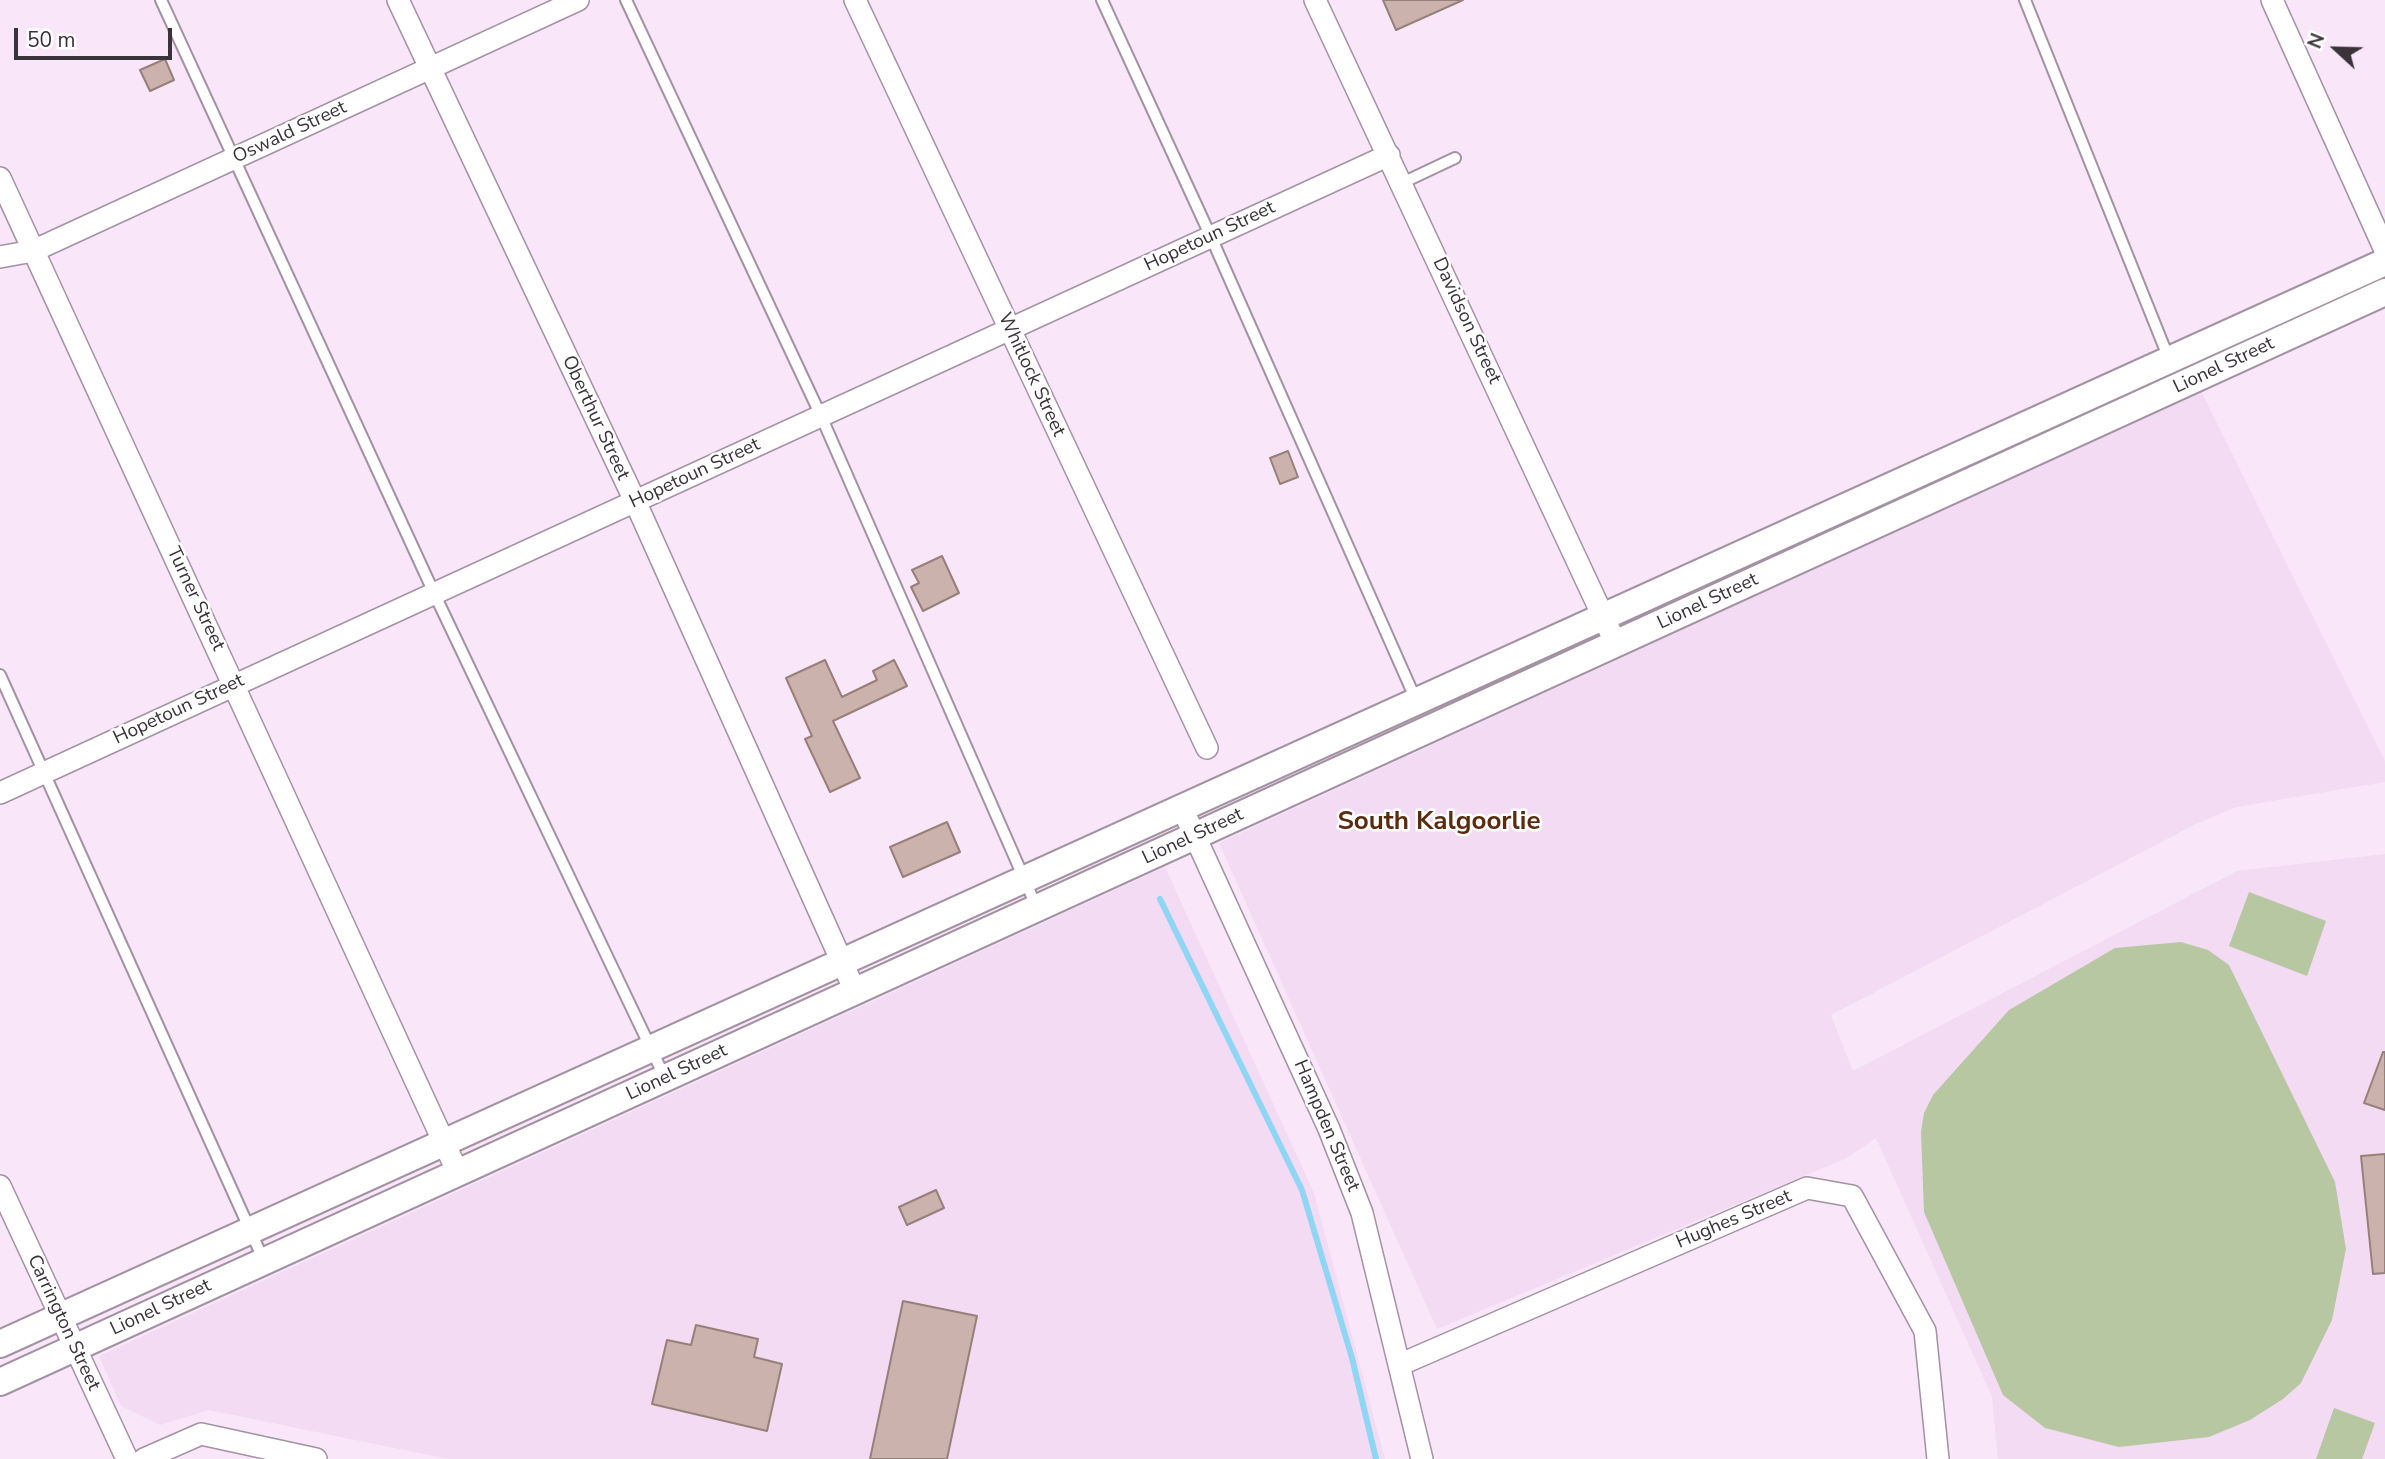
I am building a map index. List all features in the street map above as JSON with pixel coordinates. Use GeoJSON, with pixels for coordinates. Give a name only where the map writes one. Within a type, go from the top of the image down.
{"type":"FeatureCollection","features":[{"type":"Feature","properties":{"kind":"street","name":"Oberthur Street"},"geometry":{"type":"LineString","coordinates":[[398,0],[635,501],[855,991]]}},
{"type":"Feature","properties":{"kind":"street","name":"Oswald Street"},"geometry":{"type":"LineString","coordinates":[[0,257],[33,251],[578,0]]}},
{"type":"Feature","properties":{"kind":"street","name":"Whitlock Street"},"geometry":{"type":"LineString","coordinates":[[855,0],[1208,748]]}},
{"type":"Feature","properties":{"kind":"street","name":"Davidson Street"},"geometry":{"type":"LineString","coordinates":[[1315,0],[1616,644]]}},
{"type":"Feature","properties":{"kind":"street"},"geometry":{"type":"LineString","coordinates":[[2272,0],[2385,250]]}},
{"type":"Feature","properties":{"kind":"street","name":"Hopetoun Street"},"geometry":{"type":"LineString","coordinates":[[0,793],[1389,155]]}},
{"type":"Feature","properties":{"kind":"street","name":"Turner Street"},"geometry":{"type":"LineString","coordinates":[[0,178],[458,1173]]}},
{"type":"Feature","properties":{"kind":"street","name":"Lionel Street"},"geometry":{"type":"LineString","coordinates":[[0,1344],[1183,810],[2385,262]]}},
{"type":"Feature","properties":{"kind":"street","name":"Lionel Street"},"geometry":{"type":"LineString","coordinates":[[0,1382],[2385,292]]}},
{"type":"Feature","properties":{"kind":"street","name":"Hampden Street"},"geometry":{"type":"LineString","coordinates":[[1183,810],[1329,1129],[1362,1213],[1422,1459]]}},
{"type":"Feature","properties":{"kind":"street","name":"Carrington Street"},"geometry":{"type":"LineString","coordinates":[[0,1186],[127,1459]]}},
{"type":"Feature","properties":{"kind":"street","name":"Hughes Street"},"geometry":{"type":"LineString","coordinates":[[1399,1365],[1807,1188],[1852,1196],[1925,1331],[1938,1459]]}},
{"type":"Feature","properties":{"kind":"street"},"geometry":{"type":"LineString","coordinates":[[144,1459],[201,1434],[316,1459]]}},
{"type":"Feature","properties":{"kind":"lane"},"geometry":{"type":"LineString","coordinates":[[160,0],[434,593],[665,1078]]}},
{"type":"Feature","properties":{"kind":"lane"},"geometry":{"type":"LineString","coordinates":[[626,0],[821,416],[1037,908]]}},
{"type":"Feature","properties":{"kind":"lane"},"geometry":{"type":"LineString","coordinates":[[1102,0],[1211,237],[1417,703]]}},
{"type":"Feature","properties":{"kind":"lane"},"geometry":{"type":"LineString","coordinates":[[2025,0],[2169,359]]}},
{"type":"Feature","properties":{"kind":"lane"},"geometry":{"type":"LineString","coordinates":[[1402,183],[1455,158]]}},
{"type":"Feature","properties":{"kind":"lane"},"geometry":{"type":"LineString","coordinates":[[0,675],[264,1261]]}},
{"type":"Feature","properties":{"kind":"shaded area"},"geometry":{"type":"Polygon","coordinates":[[[2201,391],[2385,761],[2385,782],[2236,807],[2194,825],[1831,1015],[1853,1071],[2237,871],[2385,854],[2385,1459],[1998,1459],[1992,1397],[1876,1138],[1845,1159],[1437,1329],[1219,843],[2201,391]]]}},
{"type":"Feature","properties":{"kind":"shaded area"},"geometry":{"type":"Polygon","coordinates":[[[1165,867],[1314,1193],[1385,1459],[448,1459],[209,1410],[160,1425],[121,1406],[99,1356],[1165,867]]]}},
{"type":"Feature","properties":{"kind":"green space"},"geometry":{"type":"Polygon","coordinates":[[[2249,892],[2326,921],[2307,976],[2229,946],[2249,892]]]}},
{"type":"Feature","properties":{"kind":"green space"},"geometry":{"type":"Polygon","coordinates":[[[2181,942],[2208,950],[2229,965],[2335,1182],[2346,1249],[2332,1320],[2301,1383],[2283,1399],[2250,1420],[2209,1437],[2119,1447],[2045,1428],[2003,1395],[1924,1212],[1921,1132],[1924,1113],[1933,1095],[2009,1010],[2115,948],[2181,942]]]}},
{"type":"Feature","properties":{"kind":"green space"},"geometry":{"type":"Polygon","coordinates":[[[2334,1408],[2375,1423],[2362,1459],[2316,1459],[2334,1408]]]}},
{"type":"Feature","properties":{"kind":"building"},"geometry":{"type":"Polygon","coordinates":[[[1383,0],[1463,0],[1396,30],[1383,0]]]}},
{"type":"Feature","properties":{"kind":"building"},"geometry":{"type":"Polygon","coordinates":[[[165,59],[174,80],[150,91],[140,70],[165,59]]]}},
{"type":"Feature","properties":{"kind":"building"},"geometry":{"type":"Polygon","coordinates":[[[1288,451],[1298,477],[1280,484],[1270,458],[1288,451]]]}},
{"type":"Feature","properties":{"kind":"building"},"geometry":{"type":"Polygon","coordinates":[[[942,556],[959,593],[923,611],[911,587],[919,583],[912,570],[942,556]]]}},
{"type":"Feature","properties":{"kind":"building"},"geometry":{"type":"Polygon","coordinates":[[[825,660],[842,697],[877,680],[873,671],[894,660],[907,686],[833,721],[860,778],[830,792],[805,739],[812,736],[786,678],[825,660]]]}},
{"type":"Feature","properties":{"kind":"building"},"geometry":{"type":"Polygon","coordinates":[[[947,822],[960,852],[903,877],[890,847],[947,822]]]}},
{"type":"Feature","properties":{"kind":"building"},"geometry":{"type":"Polygon","coordinates":[[[2385,1052],[2385,1110],[2364,1103],[2385,1052]]]}},
{"type":"Feature","properties":{"kind":"building"},"geometry":{"type":"Polygon","coordinates":[[[2385,1154],[2385,1273],[2373,1274],[2361,1156],[2385,1154]]]}},
{"type":"Feature","properties":{"kind":"building"},"geometry":{"type":"Polygon","coordinates":[[[936,1190],[944,1208],[907,1225],[899,1207],[936,1190]]]}},
{"type":"Feature","properties":{"kind":"building"},"geometry":{"type":"Polygon","coordinates":[[[903,1301],[977,1316],[947,1459],[870,1459],[903,1301]]]}},
{"type":"Feature","properties":{"kind":"building"},"geometry":{"type":"Polygon","coordinates":[[[696,1325],[758,1339],[754,1357],[782,1364],[767,1431],[652,1404],[667,1340],[691,1345],[696,1325]]]}},
{"type":"Feature","properties":{"kind":"waterway"},"geometry":{"type":"LineString","coordinates":[[1160,899],[1302,1190],[1352,1358],[1376,1459]]}},
{"type":"Feature","properties":{"kind":"district","name":"South Kalgoorlie"},"geometry":{"type":"Point","coordinates":[1439,823]}}]}
